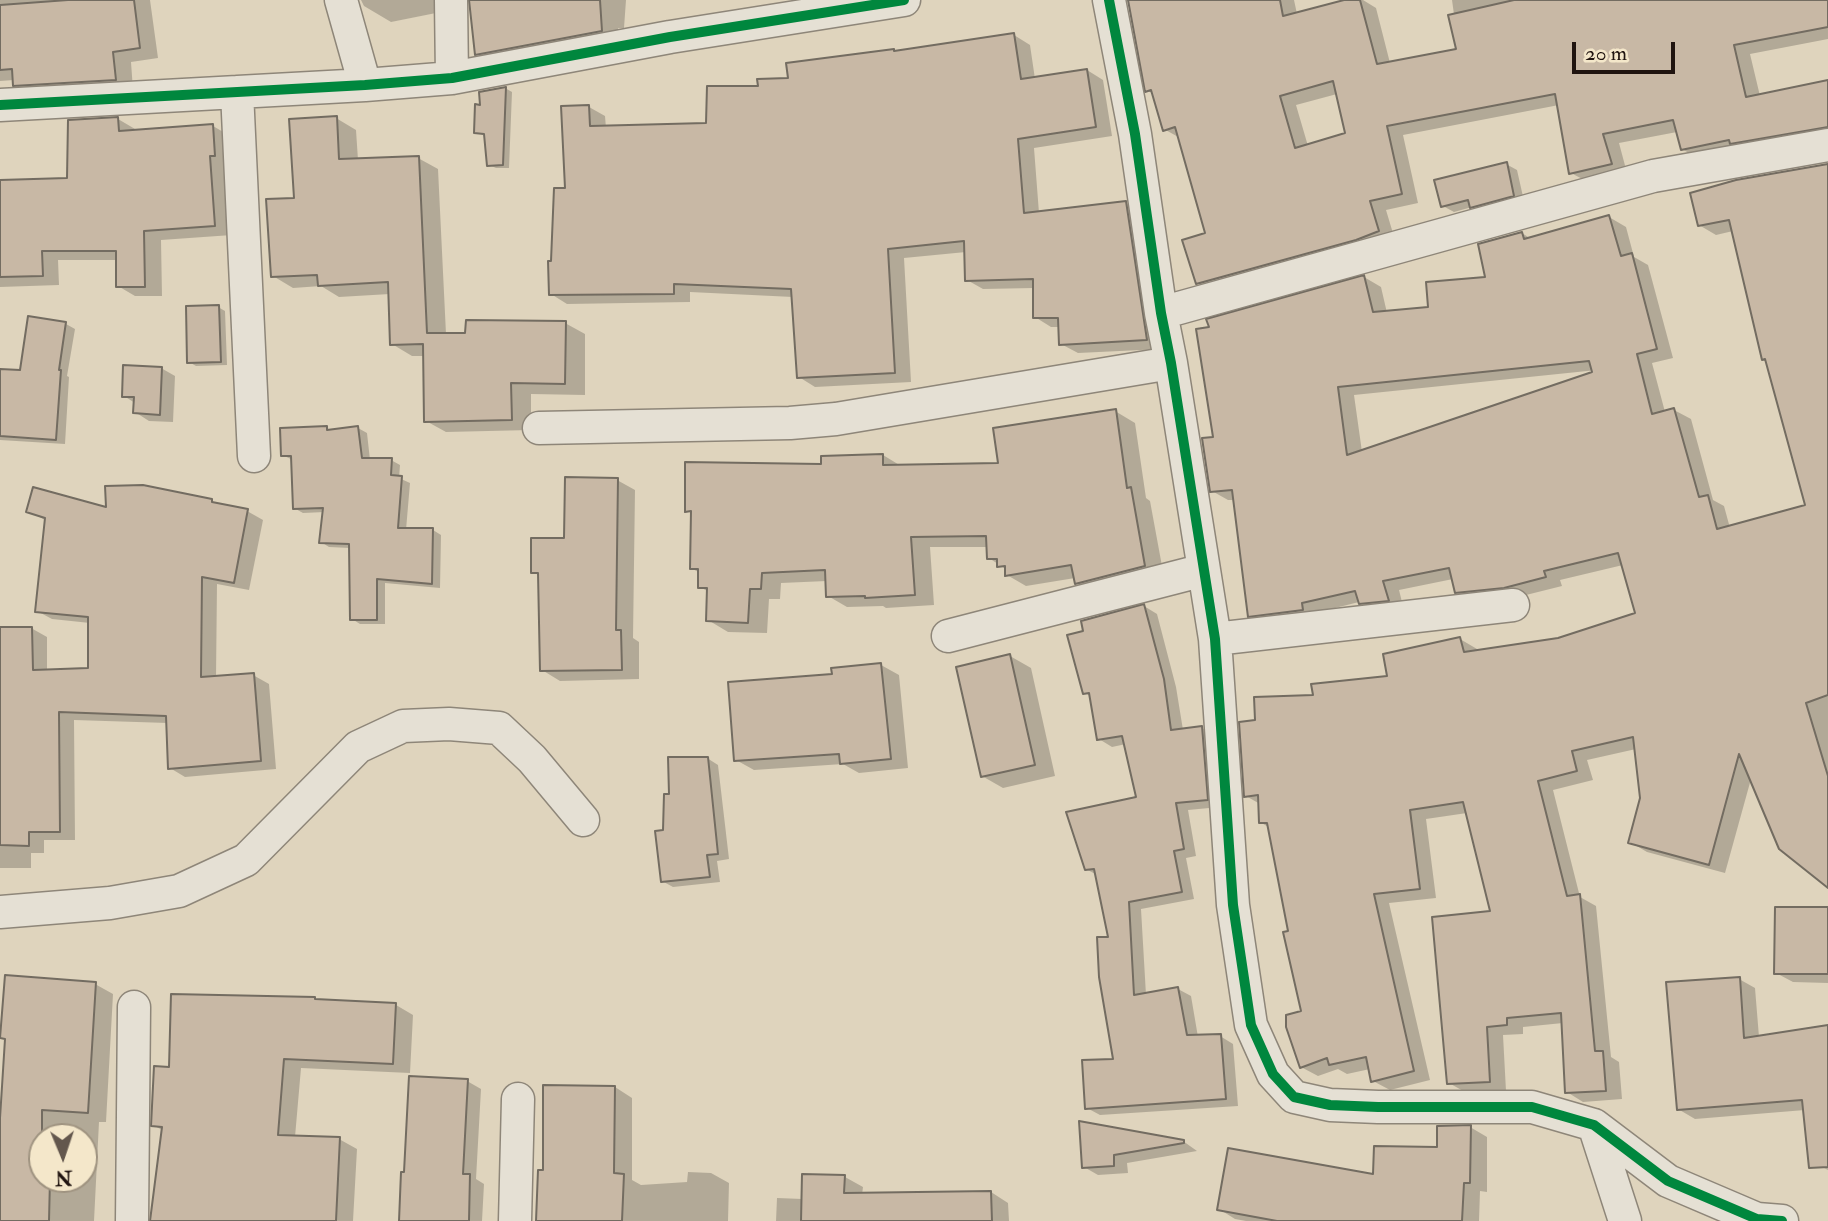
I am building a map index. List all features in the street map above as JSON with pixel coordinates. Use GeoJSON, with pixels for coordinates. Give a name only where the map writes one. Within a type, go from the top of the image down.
{"type":"FeatureCollection","features":[{"type":"Feature","properties":{"kind":"street"},"geometry":{"type":"LineString","coordinates":[[341,0],[365,85]]}},
{"type":"Feature","properties":{"kind":"street"},"geometry":{"type":"LineString","coordinates":[[451,0],[452,78]]}},
{"type":"Feature","properties":{"kind":"street"},"geometry":{"type":"LineString","coordinates":[[0,105],[452,78],[670,37],[904,0]]}},
{"type":"Feature","properties":{"kind":"street"},"geometry":{"type":"LineString","coordinates":[[1109,0],[1135,134],[1214,639],[1233,905],[1251,1024],[1273,1074],[1294,1097],[1330,1105],[1532,1107],[1594,1125],[1668,1181],[1757,1219],[1782,1221]]}},
{"type":"Feature","properties":{"kind":"street"},"geometry":{"type":"LineString","coordinates":[[237,92],[254,456]]}},
{"type":"Feature","properties":{"kind":"street"},"geometry":{"type":"LineString","coordinates":[[1161,313],[1653,176],[1828,145]]}},
{"type":"Feature","properties":{"kind":"street"},"geometry":{"type":"LineString","coordinates":[[539,428],[790,423],[836,419],[1171,363]]}},
{"type":"Feature","properties":{"kind":"street"},"geometry":{"type":"LineString","coordinates":[[948,636],[1203,570]]}},
{"type":"Feature","properties":{"kind":"street"},"geometry":{"type":"LineString","coordinates":[[1214,639],[1513,605]]}},
{"type":"Feature","properties":{"kind":"street"},"geometry":{"type":"LineString","coordinates":[[0,912],[110,903],[179,891],[246,860],[358,747],[403,726],[449,724],[499,728],[532,759],[583,820]]}},
{"type":"Feature","properties":{"kind":"street"},"geometry":{"type":"LineString","coordinates":[[132,1221],[134,1007]]}},
{"type":"Feature","properties":{"kind":"street"},"geometry":{"type":"LineString","coordinates":[[515,1221],[518,1099]]}},
{"type":"Feature","properties":{"kind":"street"},"geometry":{"type":"LineString","coordinates":[[1594,1125],[1625,1221]]}},
{"type":"Feature","properties":{"kind":"building"},"geometry":{"type":"Polygon","coordinates":[[[68,0],[134,0],[140,48],[113,52],[116,80],[13,86],[12,69],[0,70],[0,5],[68,0]]]}},
{"type":"Feature","properties":{"kind":"building"},"geometry":{"type":"Polygon","coordinates":[[[469,0],[600,0],[602,31],[475,55],[469,0]]]}},
{"type":"Feature","properties":{"kind":"building"},"geometry":{"type":"Polygon","coordinates":[[[1128,0],[1280,0],[1283,16],[1344,0],[1360,0],[1377,64],[1456,49],[1448,15],[1514,0],[1828,0],[1828,27],[1734,45],[1746,97],[1828,80],[1828,127],[1730,144],[1729,140],[1681,150],[1673,120],[1603,134],[1612,164],[1569,174],[1555,94],[1387,126],[1402,194],[1370,201],[1379,231],[1356,240],[1196,284],[1182,240],[1205,233],[1175,127],[1163,131],[1151,90],[1145,92],[1128,0]],[[1333,81],[1280,96],[1295,148],[1345,133],[1333,81]]]}},
{"type":"Feature","properties":{"kind":"building"},"geometry":{"type":"Polygon","coordinates":[[[1014,33],[1021,79],[1087,69],[1096,127],[1018,139],[1024,213],[1126,201],[1147,340],[1059,345],[1058,318],[1033,318],[1033,279],[965,281],[964,241],[888,249],[895,373],[797,378],[791,289],[674,284],[674,294],[549,295],[548,261],[551,261],[554,188],[565,188],[561,106],[589,105],[590,126],[706,123],[707,86],[758,86],[757,79],[788,78],[786,63],[894,51],[1014,33]]]}},
{"type":"Feature","properties":{"kind":"building"},"geometry":{"type":"Polygon","coordinates":[[[506,87],[503,165],[487,166],[484,134],[474,133],[475,104],[480,105],[479,92],[506,87]]]}},
{"type":"Feature","properties":{"kind":"building"},"geometry":{"type":"Polygon","coordinates":[[[337,116],[339,159],[419,156],[427,333],[465,333],[466,320],[566,321],[565,384],[511,383],[512,420],[424,422],[423,344],[390,345],[388,282],[318,286],[317,275],[271,277],[266,199],[294,198],[289,119],[337,116]]]}},
{"type":"Feature","properties":{"kind":"building"},"geometry":{"type":"Polygon","coordinates":[[[118,117],[119,131],[213,124],[215,156],[210,156],[215,226],[144,231],[145,287],[116,287],[116,251],[42,251],[43,276],[0,277],[0,180],[67,178],[68,120],[118,117]]]}},
{"type":"Feature","properties":{"kind":"building"},"geometry":{"type":"Polygon","coordinates":[[[1507,162],[1514,196],[1470,208],[1468,200],[1441,207],[1434,180],[1507,162]]]}},
{"type":"Feature","properties":{"kind":"building"},"geometry":{"type":"Polygon","coordinates":[[[1828,164],[1828,695],[1806,703],[1828,776],[1828,888],[1779,849],[1739,754],[1709,865],[1628,843],[1640,798],[1633,737],[1572,751],[1577,771],[1538,781],[1567,896],[1580,894],[1595,1051],[1603,1051],[1606,1091],[1565,1093],[1561,1013],[1507,1018],[1507,1025],[1487,1027],[1490,1082],[1447,1084],[1432,917],[1490,911],[1463,802],[1410,810],[1420,889],[1374,894],[1414,1071],[1371,1082],[1366,1057],[1329,1065],[1327,1058],[1300,1068],[1286,1027],[1286,1015],[1301,1011],[1283,932],[1288,931],[1267,823],[1259,823],[1258,795],[1244,797],[1239,722],[1255,720],[1254,697],[1313,695],[1311,684],[1387,676],[1383,654],[1460,637],[1464,652],[1558,638],[1635,613],[1618,553],[1544,571],[1546,577],[1504,588],[1455,593],[1449,568],[1383,581],[1389,601],[1359,604],[1355,591],[1302,603],[1303,610],[1248,617],[1232,490],[1210,492],[1202,438],[1213,437],[1196,329],[1209,327],[1206,319],[1364,275],[1373,312],[1428,307],[1426,282],[1485,277],[1478,244],[1522,232],[1524,239],[1609,215],[1621,256],[1632,253],[1657,349],[1637,354],[1652,414],[1674,408],[1699,497],[1708,495],[1717,529],[1805,505],[1765,359],[1762,360],[1729,220],[1698,226],[1690,193],[1736,180],[1828,164]],[[1589,361],[1338,387],[1347,455],[1592,372],[1589,361]]]}},
{"type":"Feature","properties":{"kind":"building"},"geometry":{"type":"Polygon","coordinates":[[[219,305],[221,362],[187,363],[186,306],[219,305]]]}},
{"type":"Feature","properties":{"kind":"building"},"geometry":{"type":"Polygon","coordinates":[[[28,316],[66,322],[59,370],[56,440],[0,436],[0,369],[20,370],[28,316]]]}},
{"type":"Feature","properties":{"kind":"building"},"geometry":{"type":"Polygon","coordinates":[[[123,365],[162,367],[160,415],[133,413],[134,397],[122,397],[123,365]]]}},
{"type":"Feature","properties":{"kind":"building"},"geometry":{"type":"Polygon","coordinates":[[[1116,409],[1127,488],[1131,487],[1145,566],[1075,584],[1071,565],[1005,576],[1005,566],[997,567],[997,559],[987,559],[986,536],[911,537],[915,595],[826,597],[825,570],[762,573],[761,589],[750,589],[748,623],[706,621],[707,588],[698,588],[698,569],[690,569],[691,511],[685,512],[685,462],[821,464],[821,456],[883,454],[883,465],[998,463],[993,428],[1116,409]]]}},
{"type":"Feature","properties":{"kind":"building"},"geometry":{"type":"Polygon","coordinates":[[[327,426],[327,430],[358,426],[362,458],[392,458],[391,475],[402,476],[398,528],[433,528],[432,584],[377,579],[377,620],[350,620],[349,544],[319,543],[323,508],[293,509],[291,456],[281,456],[280,428],[327,426]]]}},
{"type":"Feature","properties":{"kind":"building"},"geometry":{"type":"Polygon","coordinates":[[[565,477],[618,478],[616,630],[621,630],[622,670],[540,671],[538,573],[531,573],[531,538],[564,538],[565,477]]]}},
{"type":"Feature","properties":{"kind":"building"},"geometry":{"type":"Polygon","coordinates":[[[143,485],[248,509],[234,583],[202,577],[201,677],[254,673],[261,761],[168,769],[166,716],[59,712],[60,832],[29,832],[29,846],[0,845],[0,627],[32,627],[33,670],[88,668],[88,617],[35,612],[45,518],[26,512],[33,487],[106,507],[105,486],[143,485]]]}},
{"type":"Feature","properties":{"kind":"building"},"geometry":{"type":"Polygon","coordinates":[[[1144,604],[1164,679],[1171,730],[1202,726],[1208,800],[1176,803],[1184,849],[1174,851],[1182,892],[1129,902],[1134,995],[1178,987],[1187,1035],[1221,1034],[1226,1099],[1085,1109],[1082,1060],[1113,1059],[1099,977],[1097,937],[1108,937],[1094,869],[1085,870],[1066,812],[1136,797],[1122,736],[1097,740],[1089,693],[1083,694],[1067,635],[1083,631],[1081,621],[1144,604]]]}},
{"type":"Feature","properties":{"kind":"building"},"geometry":{"type":"Polygon","coordinates":[[[1010,654],[1035,765],[981,777],[956,667],[1010,654]]]}},
{"type":"Feature","properties":{"kind":"building"},"geometry":{"type":"Polygon","coordinates":[[[881,663],[891,759],[840,764],[839,754],[734,761],[728,682],[832,674],[831,668],[881,663]]]}},
{"type":"Feature","properties":{"kind":"building"},"geometry":{"type":"Polygon","coordinates":[[[668,757],[708,757],[718,854],[707,855],[710,877],[661,882],[655,831],[663,830],[664,794],[669,794],[668,757]]]}},
{"type":"Feature","properties":{"kind":"building"},"geometry":{"type":"Polygon","coordinates":[[[1775,907],[1828,907],[1828,974],[1774,974],[1775,907]]]}},
{"type":"Feature","properties":{"kind":"building"},"geometry":{"type":"Polygon","coordinates":[[[5,975],[96,982],[88,1113],[42,1110],[42,1123],[28,1123],[28,1193],[50,1193],[49,1221],[0,1221],[0,1118],[5,1039],[0,1038],[5,975]]]}},
{"type":"Feature","properties":{"kind":"building"},"geometry":{"type":"Polygon","coordinates":[[[1740,977],[1744,1038],[1828,1025],[1828,1167],[1809,1168],[1802,1100],[1677,1110],[1666,982],[1740,977]]]}},
{"type":"Feature","properties":{"kind":"building"},"geometry":{"type":"Polygon","coordinates":[[[171,994],[315,997],[396,1003],[393,1064],[284,1059],[278,1135],[340,1137],[336,1221],[150,1221],[162,1127],[151,1126],[154,1066],[169,1067],[171,994]]]}},
{"type":"Feature","properties":{"kind":"building"},"geometry":{"type":"Polygon","coordinates":[[[409,1076],[468,1079],[463,1174],[470,1174],[469,1221],[399,1221],[409,1076]]]}},
{"type":"Feature","properties":{"kind":"building"},"geometry":{"type":"Polygon","coordinates":[[[543,1085],[615,1086],[614,1173],[624,1174],[622,1221],[536,1221],[538,1170],[543,1170],[543,1085]]]}},
{"type":"Feature","properties":{"kind":"building"},"geometry":{"type":"Polygon","coordinates":[[[1079,1121],[1184,1140],[1184,1143],[1114,1155],[1114,1166],[1082,1168],[1079,1121]]]}},
{"type":"Feature","properties":{"kind":"building"},"geometry":{"type":"Polygon","coordinates":[[[1471,1125],[1470,1183],[1464,1183],[1462,1221],[1277,1221],[1217,1210],[1228,1148],[1373,1174],[1374,1146],[1437,1147],[1437,1126],[1471,1125]]]}},
{"type":"Feature","properties":{"kind":"building"},"geometry":{"type":"Polygon","coordinates":[[[802,1174],[845,1175],[844,1193],[991,1191],[992,1221],[801,1221],[802,1174]]]}},
{"type":"Feature","properties":{"kind":"cycle path"},"geometry":{"type":"LineString","coordinates":[[0,105],[452,78],[670,37],[904,0]]}},
{"type":"Feature","properties":{"kind":"cycle path"},"geometry":{"type":"LineString","coordinates":[[1109,0],[1135,134],[1161,313],[1215,639],[1233,905],[1251,1025],[1273,1074],[1294,1097],[1330,1105],[1532,1107],[1594,1125],[1668,1181],[1757,1219],[1782,1221]]}}]}
